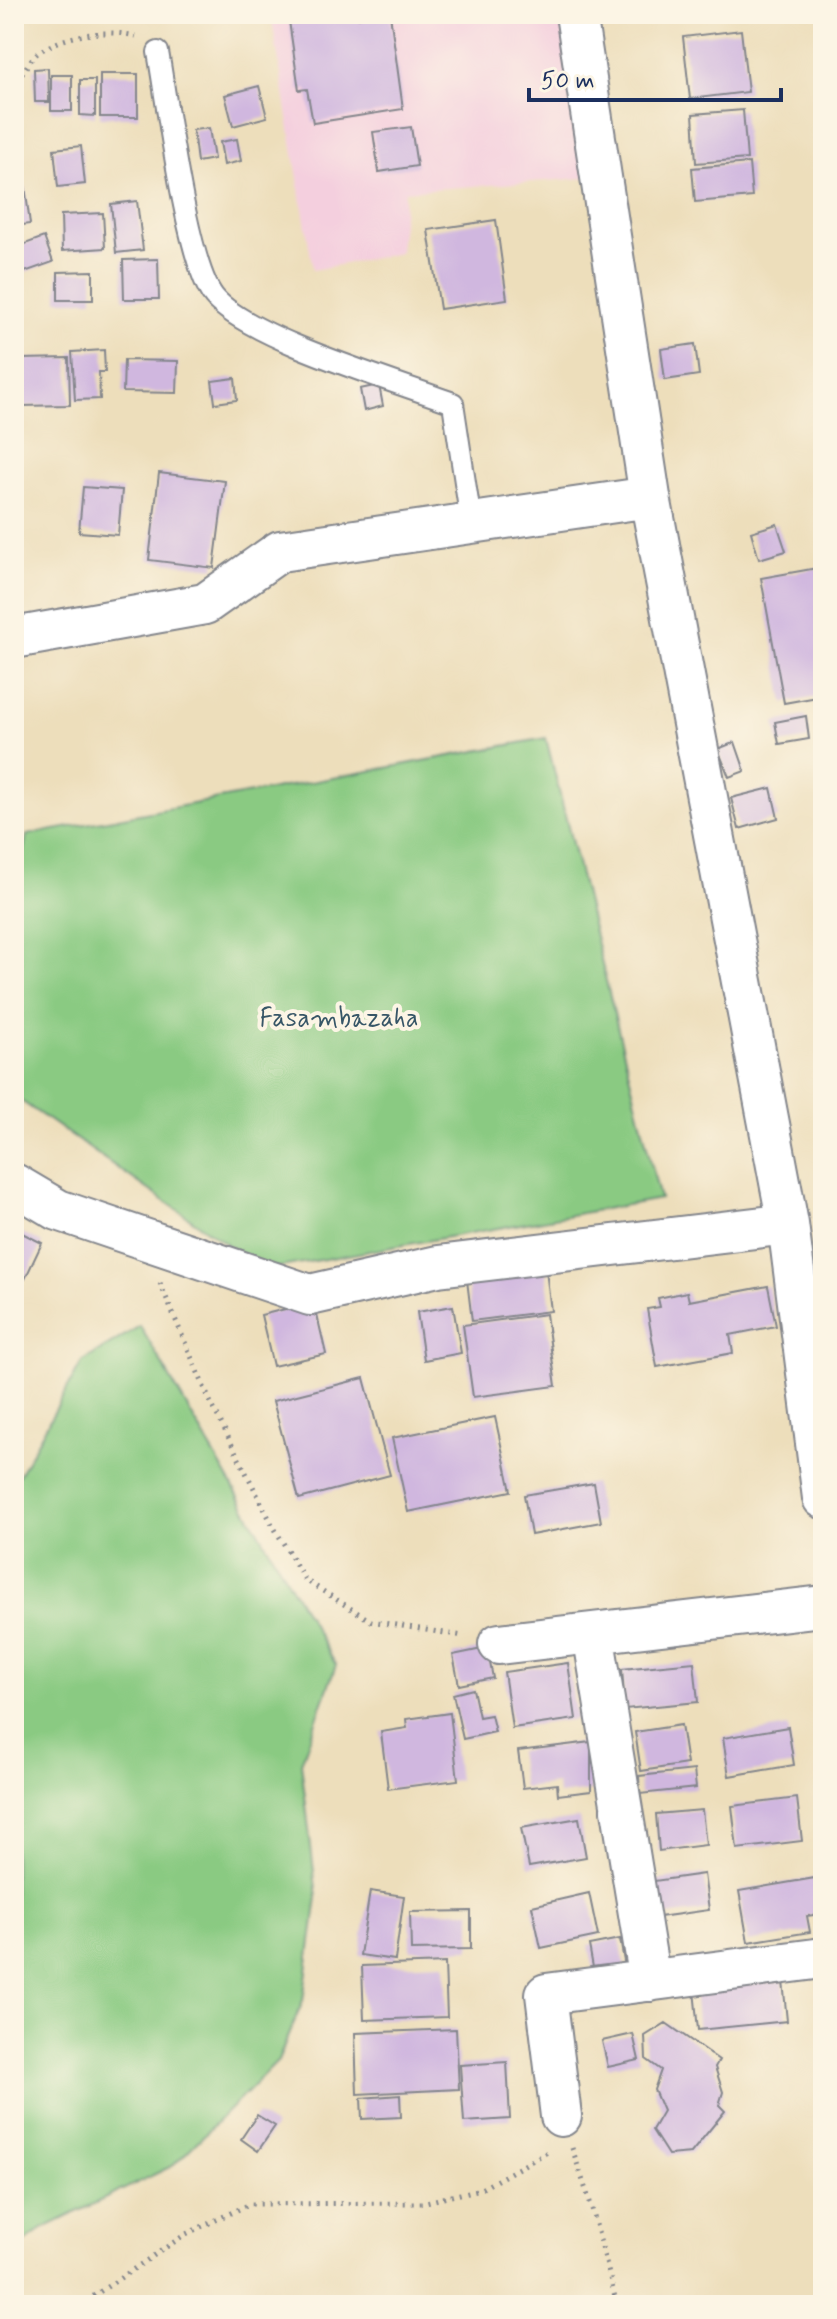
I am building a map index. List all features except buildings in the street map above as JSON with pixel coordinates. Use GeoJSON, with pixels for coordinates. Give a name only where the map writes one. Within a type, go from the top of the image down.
{"type":"FeatureCollection","features":[{"type":"Feature","properties":{"kind":"street"},"geometry":{"type":"LineString","coordinates":[[576,14],[650,497],[788,1224],[823,1498]]}},
{"type":"Feature","properties":{"kind":"street"},"geometry":{"type":"LineString","coordinates":[[14,638],[205,604],[280,551],[650,497]]}},
{"type":"Feature","properties":{"kind":"street"},"geometry":{"type":"LineString","coordinates":[[14,1184],[58,1210],[310,1295],[438,1266],[788,1224]]}},
{"type":"Feature","properties":{"kind":"street"},"geometry":{"type":"LineString","coordinates":[[499,1644],[823,1606]]}},
{"type":"Feature","properties":{"kind":"street"},"geometry":{"type":"LineString","coordinates":[[593,1633],[650,1981]]}},
{"type":"Feature","properties":{"kind":"street"},"geometry":{"type":"LineString","coordinates":[[565,2128],[546,1994],[823,1958]]}},
{"type":"Feature","properties":{"kind":"lane"},"geometry":{"type":"LineString","coordinates":[[158,52],[195,253],[213,296],[256,329],[453,403],[471,522]]}},
{"type":"Feature","properties":{"kind":"path"},"geometry":{"type":"LineString","coordinates":[[14,88],[37,53],[73,37],[118,32],[151,40],[158,52]]}},
{"type":"Feature","properties":{"kind":"path"},"geometry":{"type":"LineString","coordinates":[[141,1238],[210,1401],[272,1524],[305,1580],[371,1621],[499,1644]]}},
{"type":"Feature","properties":{"kind":"path"},"geometry":{"type":"LineString","coordinates":[[80,2305],[186,2234],[250,2204],[422,2203],[481,2189],[565,2128],[591,2205],[617,2305]]}},
{"type":"Feature","properties":{"kind":"shaded area"},"geometry":{"type":"Polygon","coordinates":[[[271,14],[560,14],[586,178],[405,191],[400,253],[313,270],[271,14]]]}},
{"type":"Feature","properties":{"kind":"green space","name":"Fasambazaha"},"geometry":{"type":"Polygon","coordinates":[[[546,738],[660,1199],[264,1270],[14,1096],[14,892],[27,835],[546,738]]]}},
{"type":"Feature","properties":{"kind":"green space"},"geometry":{"type":"Polygon","coordinates":[[[140,1326],[336,1665],[301,1763],[317,1897],[303,2001],[278,2061],[174,2165],[44,2228],[14,2250],[14,1484],[82,1362],[140,1326]]]}}]}
